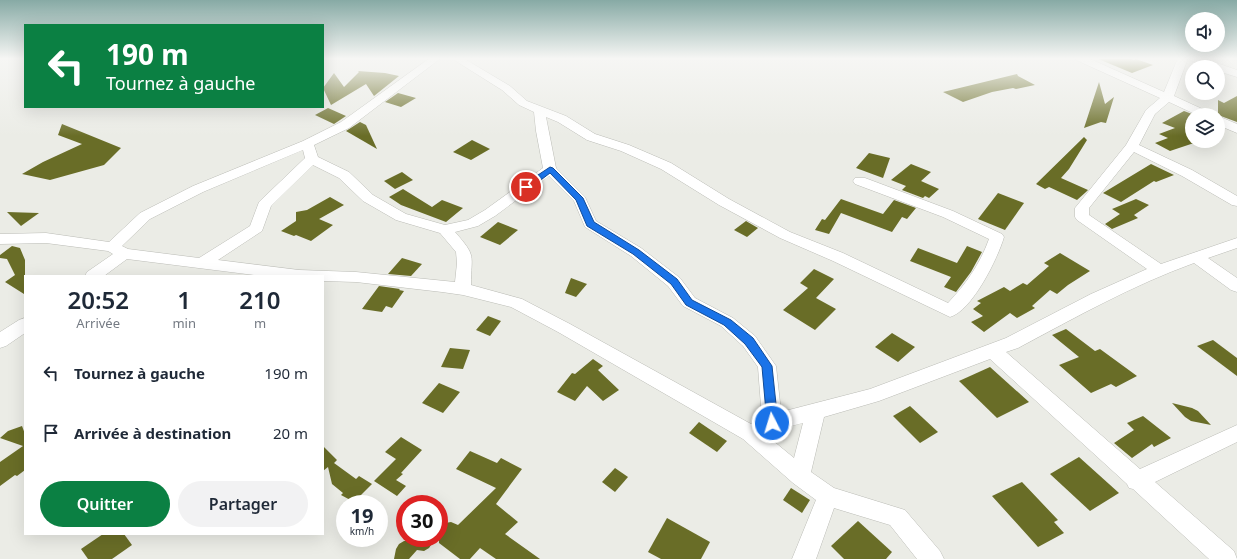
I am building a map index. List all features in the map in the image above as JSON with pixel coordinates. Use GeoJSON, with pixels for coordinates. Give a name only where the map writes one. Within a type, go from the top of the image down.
{"type":"FeatureCollection","features":[{"type":"Feature","properties":{"kind":"street"},"geometry":{"type":"LineString","coordinates":[[94,275],[118,251],[144,216],[198,189],[307,144],[345,125],[399,84]]}},
{"type":"Feature","properties":{"kind":"street"},"geometry":{"type":"LineString","coordinates":[[499,84],[523,103],[562,119],[591,137],[625,148],[666,166],[724,202],[785,235],[838,257],[950,311],[966,295],[992,253],[997,237],[948,214],[860,181]]}},
{"type":"Feature","properties":{"kind":"street"},"geometry":{"type":"LineString","coordinates":[[1139,84],[1192,108]]}},
{"type":"Feature","properties":{"kind":"street"},"geometry":{"type":"LineString","coordinates":[[1159,270],[1082,217],[1082,208],[1132,146],[1150,112],[1168,97],[1173,84]]}},
{"type":"Feature","properties":{"kind":"street"},"geometry":{"type":"LineString","coordinates":[[540,111],[542,131],[550,169],[580,200],[590,224],[636,252],[674,282],[689,302],[728,322],[749,341],[767,366],[772,423]]}},
{"type":"Feature","properties":{"kind":"street"},"geometry":{"type":"LineString","coordinates":[[1225,123],[1237,129]]}},
{"type":"Feature","properties":{"kind":"street"},"geometry":{"type":"LineString","coordinates":[[307,144],[312,159],[344,175],[368,198],[401,217],[445,230],[473,223],[490,214],[550,169]]}},
{"type":"Feature","properties":{"kind":"street"},"geometry":{"type":"LineString","coordinates":[[1132,146],[1187,173],[1237,202]]}},
{"type":"Feature","properties":{"kind":"street"},"geometry":{"type":"LineString","coordinates":[[201,264],[257,228],[264,205],[312,159]]}},
{"type":"Feature","properties":{"kind":"street"},"geometry":{"type":"LineString","coordinates":[[445,230],[463,251],[465,263],[463,289]]}},
{"type":"Feature","properties":{"kind":"street"},"geometry":{"type":"LineString","coordinates":[[0,239],[46,238],[201,264],[299,275]]}},
{"type":"Feature","properties":{"kind":"street"},"geometry":{"type":"LineString","coordinates":[[750,433],[772,423],[872,396],[1012,343],[1098,298],[1159,270],[1237,243]]}},
{"type":"Feature","properties":{"kind":"street"},"geometry":{"type":"LineString","coordinates":[[1196,257],[1237,286]]}},
{"type":"Feature","properties":{"kind":"street"},"geometry":{"type":"LineString","coordinates":[[324,276],[356,277],[463,289],[516,303],[750,433],[800,476],[828,496],[897,517],[932,559]]}},
{"type":"Feature","properties":{"kind":"street"},"geometry":{"type":"LineString","coordinates":[[0,341],[24,325]]}},
{"type":"Feature","properties":{"kind":"street"},"geometry":{"type":"LineString","coordinates":[[992,350],[1136,481],[1226,559]]}},
{"type":"Feature","properties":{"kind":"street"},"geometry":{"type":"LineString","coordinates":[[800,476],[816,411]]}},
{"type":"Feature","properties":{"kind":"street"},"geometry":{"type":"LineString","coordinates":[[1136,481],[1237,433]]}},
{"type":"Feature","properties":{"kind":"street"},"geometry":{"type":"LineString","coordinates":[[804,559],[828,496]]}},
{"type":"Feature","properties":{"kind":"building"},"geometry":{"type":"Polygon","coordinates":[[[326,84],[342,84],[344,87],[347,84],[366,84],[331,105],[324,90],[324,87],[326,84]]]}},
{"type":"Feature","properties":{"kind":"building"},"geometry":{"type":"Polygon","coordinates":[[[366,84],[389,84],[374,96],[366,84]]]}},
{"type":"Feature","properties":{"kind":"building"},"geometry":{"type":"Polygon","coordinates":[[[976,84],[1035,85],[992,92],[963,102],[943,92],[976,84]]]}},
{"type":"Feature","properties":{"kind":"building"},"geometry":{"type":"Polygon","coordinates":[[[1100,84],[1105,104],[1114,97],[1106,123],[1101,122],[1084,128],[1100,84]]]}},
{"type":"Feature","properties":{"kind":"building"},"geometry":{"type":"Polygon","coordinates":[[[398,93],[416,98],[401,107],[385,102],[398,93]]]}},
{"type":"Feature","properties":{"kind":"building"},"geometry":{"type":"Polygon","coordinates":[[[1237,96],[1237,122],[1225,118],[1225,108],[1218,108],[1218,100],[1224,103],[1237,96]]]}},
{"type":"Feature","properties":{"kind":"building"},"geometry":{"type":"Polygon","coordinates":[[[328,108],[346,116],[334,124],[315,115],[328,108]]]}},
{"type":"Feature","properties":{"kind":"building"},"geometry":{"type":"Polygon","coordinates":[[[1185,111],[1185,146],[1170,151],[1155,143],[1168,138],[1159,134],[1175,128],[1162,123],[1185,111]]]}},
{"type":"Feature","properties":{"kind":"building"},"geometry":{"type":"Polygon","coordinates":[[[360,122],[366,125],[377,149],[346,131],[360,122]]]}},
{"type":"Feature","properties":{"kind":"building"},"geometry":{"type":"Polygon","coordinates":[[[62,124],[121,148],[104,165],[50,180],[22,174],[43,162],[82,144],[58,135],[62,124]]]}},
{"type":"Feature","properties":{"kind":"building"},"geometry":{"type":"Polygon","coordinates":[[[1084,137],[1087,140],[1069,169],[1061,178],[1088,190],[1086,192],[1077,200],[1049,187],[1045,189],[1036,184],[1084,137]]]}},
{"type":"Feature","properties":{"kind":"building"},"geometry":{"type":"Polygon","coordinates":[[[472,140],[490,149],[471,160],[453,152],[472,140]]]}},
{"type":"Feature","properties":{"kind":"building"},"geometry":{"type":"Polygon","coordinates":[[[869,153],[890,158],[883,178],[856,168],[869,153]]]}},
{"type":"Feature","properties":{"kind":"building"},"geometry":{"type":"Polygon","coordinates":[[[911,164],[931,172],[921,181],[939,189],[929,198],[925,196],[923,198],[902,190],[906,186],[891,180],[911,164]]]}},
{"type":"Feature","properties":{"kind":"building"},"geometry":{"type":"Polygon","coordinates":[[[1151,164],[1174,175],[1156,182],[1154,181],[1121,202],[1103,193],[1151,164]]]}},
{"type":"Feature","properties":{"kind":"building"},"geometry":{"type":"Polygon","coordinates":[[[402,172],[413,180],[395,189],[384,181],[402,172]]]}},
{"type":"Feature","properties":{"kind":"building"},"geometry":{"type":"Polygon","coordinates":[[[403,189],[432,207],[442,200],[463,208],[446,222],[401,205],[389,197],[403,189]]]}},
{"type":"Feature","properties":{"kind":"building"},"geometry":{"type":"Polygon","coordinates":[[[998,193],[1024,203],[1005,230],[978,219],[998,193]]]}},
{"type":"Feature","properties":{"kind":"building"},"geometry":{"type":"Polygon","coordinates":[[[330,197],[344,205],[319,219],[333,225],[311,241],[281,231],[296,221],[296,212],[307,210],[330,197]]]}},
{"type":"Feature","properties":{"kind":"building"},"geometry":{"type":"Polygon","coordinates":[[[841,199],[883,214],[894,200],[916,208],[907,219],[902,217],[892,232],[841,213],[829,234],[815,230],[822,219],[825,220],[841,199]]]}},
{"type":"Feature","properties":{"kind":"building"},"geometry":{"type":"Polygon","coordinates":[[[1136,199],[1149,205],[1134,215],[1138,218],[1112,229],[1105,224],[1120,214],[1112,209],[1136,199]]]}},
{"type":"Feature","properties":{"kind":"building"},"geometry":{"type":"Polygon","coordinates":[[[7,212],[39,213],[21,226],[7,212]]]}},
{"type":"Feature","properties":{"kind":"building"},"geometry":{"type":"Polygon","coordinates":[[[746,221],[758,228],[747,237],[734,230],[746,221]]]}},
{"type":"Feature","properties":{"kind":"building"},"geometry":{"type":"Polygon","coordinates":[[[498,222],[518,230],[500,245],[480,237],[498,222]]]}},
{"type":"Feature","properties":{"kind":"building"},"geometry":{"type":"Polygon","coordinates":[[[12,246],[20,248],[25,260],[24,294],[5,282],[15,275],[7,259],[0,258],[0,255],[12,246]]]}},
{"type":"Feature","properties":{"kind":"building"},"geometry":{"type":"Polygon","coordinates":[[[967,246],[982,252],[971,272],[956,292],[944,287],[951,277],[910,261],[918,248],[957,263],[967,246]]]}},
{"type":"Feature","properties":{"kind":"building"},"geometry":{"type":"Polygon","coordinates":[[[1060,253],[1090,271],[1057,294],[1050,290],[1032,306],[1035,308],[1017,318],[1010,313],[984,332],[971,322],[983,316],[973,309],[981,303],[977,301],[1004,287],[1010,291],[1023,283],[1027,285],[1049,266],[1044,263],[1060,253]]]}},
{"type":"Feature","properties":{"kind":"building"},"geometry":{"type":"Polygon","coordinates":[[[402,258],[422,264],[411,276],[388,274],[402,258]]]}},
{"type":"Feature","properties":{"kind":"building"},"geometry":{"type":"Polygon","coordinates":[[[814,269],[834,279],[816,298],[836,309],[815,330],[783,310],[808,288],[800,283],[814,269]]]}},
{"type":"Feature","properties":{"kind":"building"},"geometry":{"type":"Polygon","coordinates":[[[571,278],[587,284],[576,297],[565,293],[571,278]]]}},
{"type":"Feature","properties":{"kind":"building"},"geometry":{"type":"Polygon","coordinates":[[[379,286],[404,291],[392,308],[386,306],[382,312],[362,309],[379,286]]]}},
{"type":"Feature","properties":{"kind":"building"},"geometry":{"type":"Polygon","coordinates":[[[488,316],[501,321],[490,336],[476,330],[488,316]]]}},
{"type":"Feature","properties":{"kind":"building"},"geometry":{"type":"Polygon","coordinates":[[[1066,329],[1095,351],[1100,349],[1137,376],[1116,387],[1111,384],[1091,393],[1059,365],[1079,357],[1052,335],[1066,329]]]}},
{"type":"Feature","properties":{"kind":"building"},"geometry":{"type":"Polygon","coordinates":[[[892,333],[915,347],[898,362],[875,347],[892,333]]]}},
{"type":"Feature","properties":{"kind":"building"},"geometry":{"type":"Polygon","coordinates":[[[1213,340],[1237,358],[1237,376],[1197,346],[1213,340]]]}},
{"type":"Feature","properties":{"kind":"building"},"geometry":{"type":"Polygon","coordinates":[[[450,348],[470,350],[463,369],[441,367],[450,348]]]}},
{"type":"Feature","properties":{"kind":"building"},"geometry":{"type":"Polygon","coordinates":[[[593,359],[603,366],[598,370],[619,390],[603,401],[587,386],[575,401],[557,392],[572,373],[575,374],[593,359]]]}},
{"type":"Feature","properties":{"kind":"building"},"geometry":{"type":"Polygon","coordinates":[[[990,367],[1029,402],[997,418],[959,381],[990,367]]]}},
{"type":"Feature","properties":{"kind":"building"},"geometry":{"type":"Polygon","coordinates":[[[439,383],[460,392],[443,413],[422,403],[439,383]]]}},
{"type":"Feature","properties":{"kind":"building"},"geometry":{"type":"Polygon","coordinates":[[[1172,403],[1198,411],[1211,425],[1191,421],[1185,417],[1172,403]]]}},
{"type":"Feature","properties":{"kind":"building"},"geometry":{"type":"Polygon","coordinates":[[[910,406],[938,432],[920,443],[893,416],[910,406]]]}},
{"type":"Feature","properties":{"kind":"building"},"geometry":{"type":"Polygon","coordinates":[[[1143,416],[1171,438],[1154,447],[1152,444],[1132,458],[1114,443],[1134,430],[1127,423],[1143,416]]]}},
{"type":"Feature","properties":{"kind":"building"},"geometry":{"type":"Polygon","coordinates":[[[699,422],[727,441],[717,452],[689,433],[699,422]]]}},
{"type":"Feature","properties":{"kind":"building"},"geometry":{"type":"Polygon","coordinates":[[[22,426],[24,431],[24,471],[17,476],[15,475],[0,486],[0,462],[23,446],[0,438],[8,431],[22,426]]]}},
{"type":"Feature","properties":{"kind":"building"},"geometry":{"type":"Polygon","coordinates":[[[401,437],[422,450],[401,473],[403,474],[396,480],[406,486],[398,495],[396,495],[374,481],[396,459],[385,452],[401,437]]]}},
{"type":"Feature","properties":{"kind":"building"},"geometry":{"type":"Polygon","coordinates":[[[324,447],[337,460],[334,463],[356,479],[359,476],[372,484],[361,495],[341,495],[343,493],[332,484],[328,467],[324,470],[324,447]]]}},
{"type":"Feature","properties":{"kind":"building"},"geometry":{"type":"Polygon","coordinates":[[[470,451],[497,463],[501,458],[522,469],[496,504],[518,522],[505,534],[540,559],[496,559],[480,548],[470,559],[460,559],[444,547],[448,547],[448,522],[451,522],[458,525],[496,488],[456,469],[470,451]]]}},
{"type":"Feature","properties":{"kind":"building"},"geometry":{"type":"Polygon","coordinates":[[[1079,457],[1119,493],[1090,511],[1050,474],[1079,457]]]}},
{"type":"Feature","properties":{"kind":"building"},"geometry":{"type":"Polygon","coordinates":[[[615,468],[628,477],[615,492],[602,482],[615,468]]]}},
{"type":"Feature","properties":{"kind":"building"},"geometry":{"type":"Polygon","coordinates":[[[1022,482],[1058,520],[1054,522],[1064,533],[1038,547],[992,496],[1022,482]]]}},
{"type":"Feature","properties":{"kind":"building"},"geometry":{"type":"Polygon","coordinates":[[[791,488],[810,500],[802,513],[783,500],[791,488]]]}},
{"type":"Feature","properties":{"kind":"building"},"geometry":{"type":"Polygon","coordinates":[[[667,518],[710,542],[701,559],[661,559],[648,552],[667,518]]]}},
{"type":"Feature","properties":{"kind":"building"},"geometry":{"type":"Polygon","coordinates":[[[858,521],[892,552],[886,559],[844,559],[831,546],[858,521]]]}},
{"type":"Feature","properties":{"kind":"building"},"geometry":{"type":"Polygon","coordinates":[[[102,535],[125,535],[132,545],[112,559],[88,559],[81,549],[102,535]]]}},
{"type":"Feature","properties":{"kind":"building"},"geometry":{"type":"Polygon","coordinates":[[[397,547],[430,547],[424,551],[417,550],[409,559],[394,559],[397,547]]]}},
{"type":"Feature","properties":{"kind":"route"},"geometry":{"type":"LineString","coordinates":[[526,187],[550,169],[580,200],[590,224],[636,252],[674,282],[689,302],[728,322],[749,341],[767,366],[772,423]]}}]}
